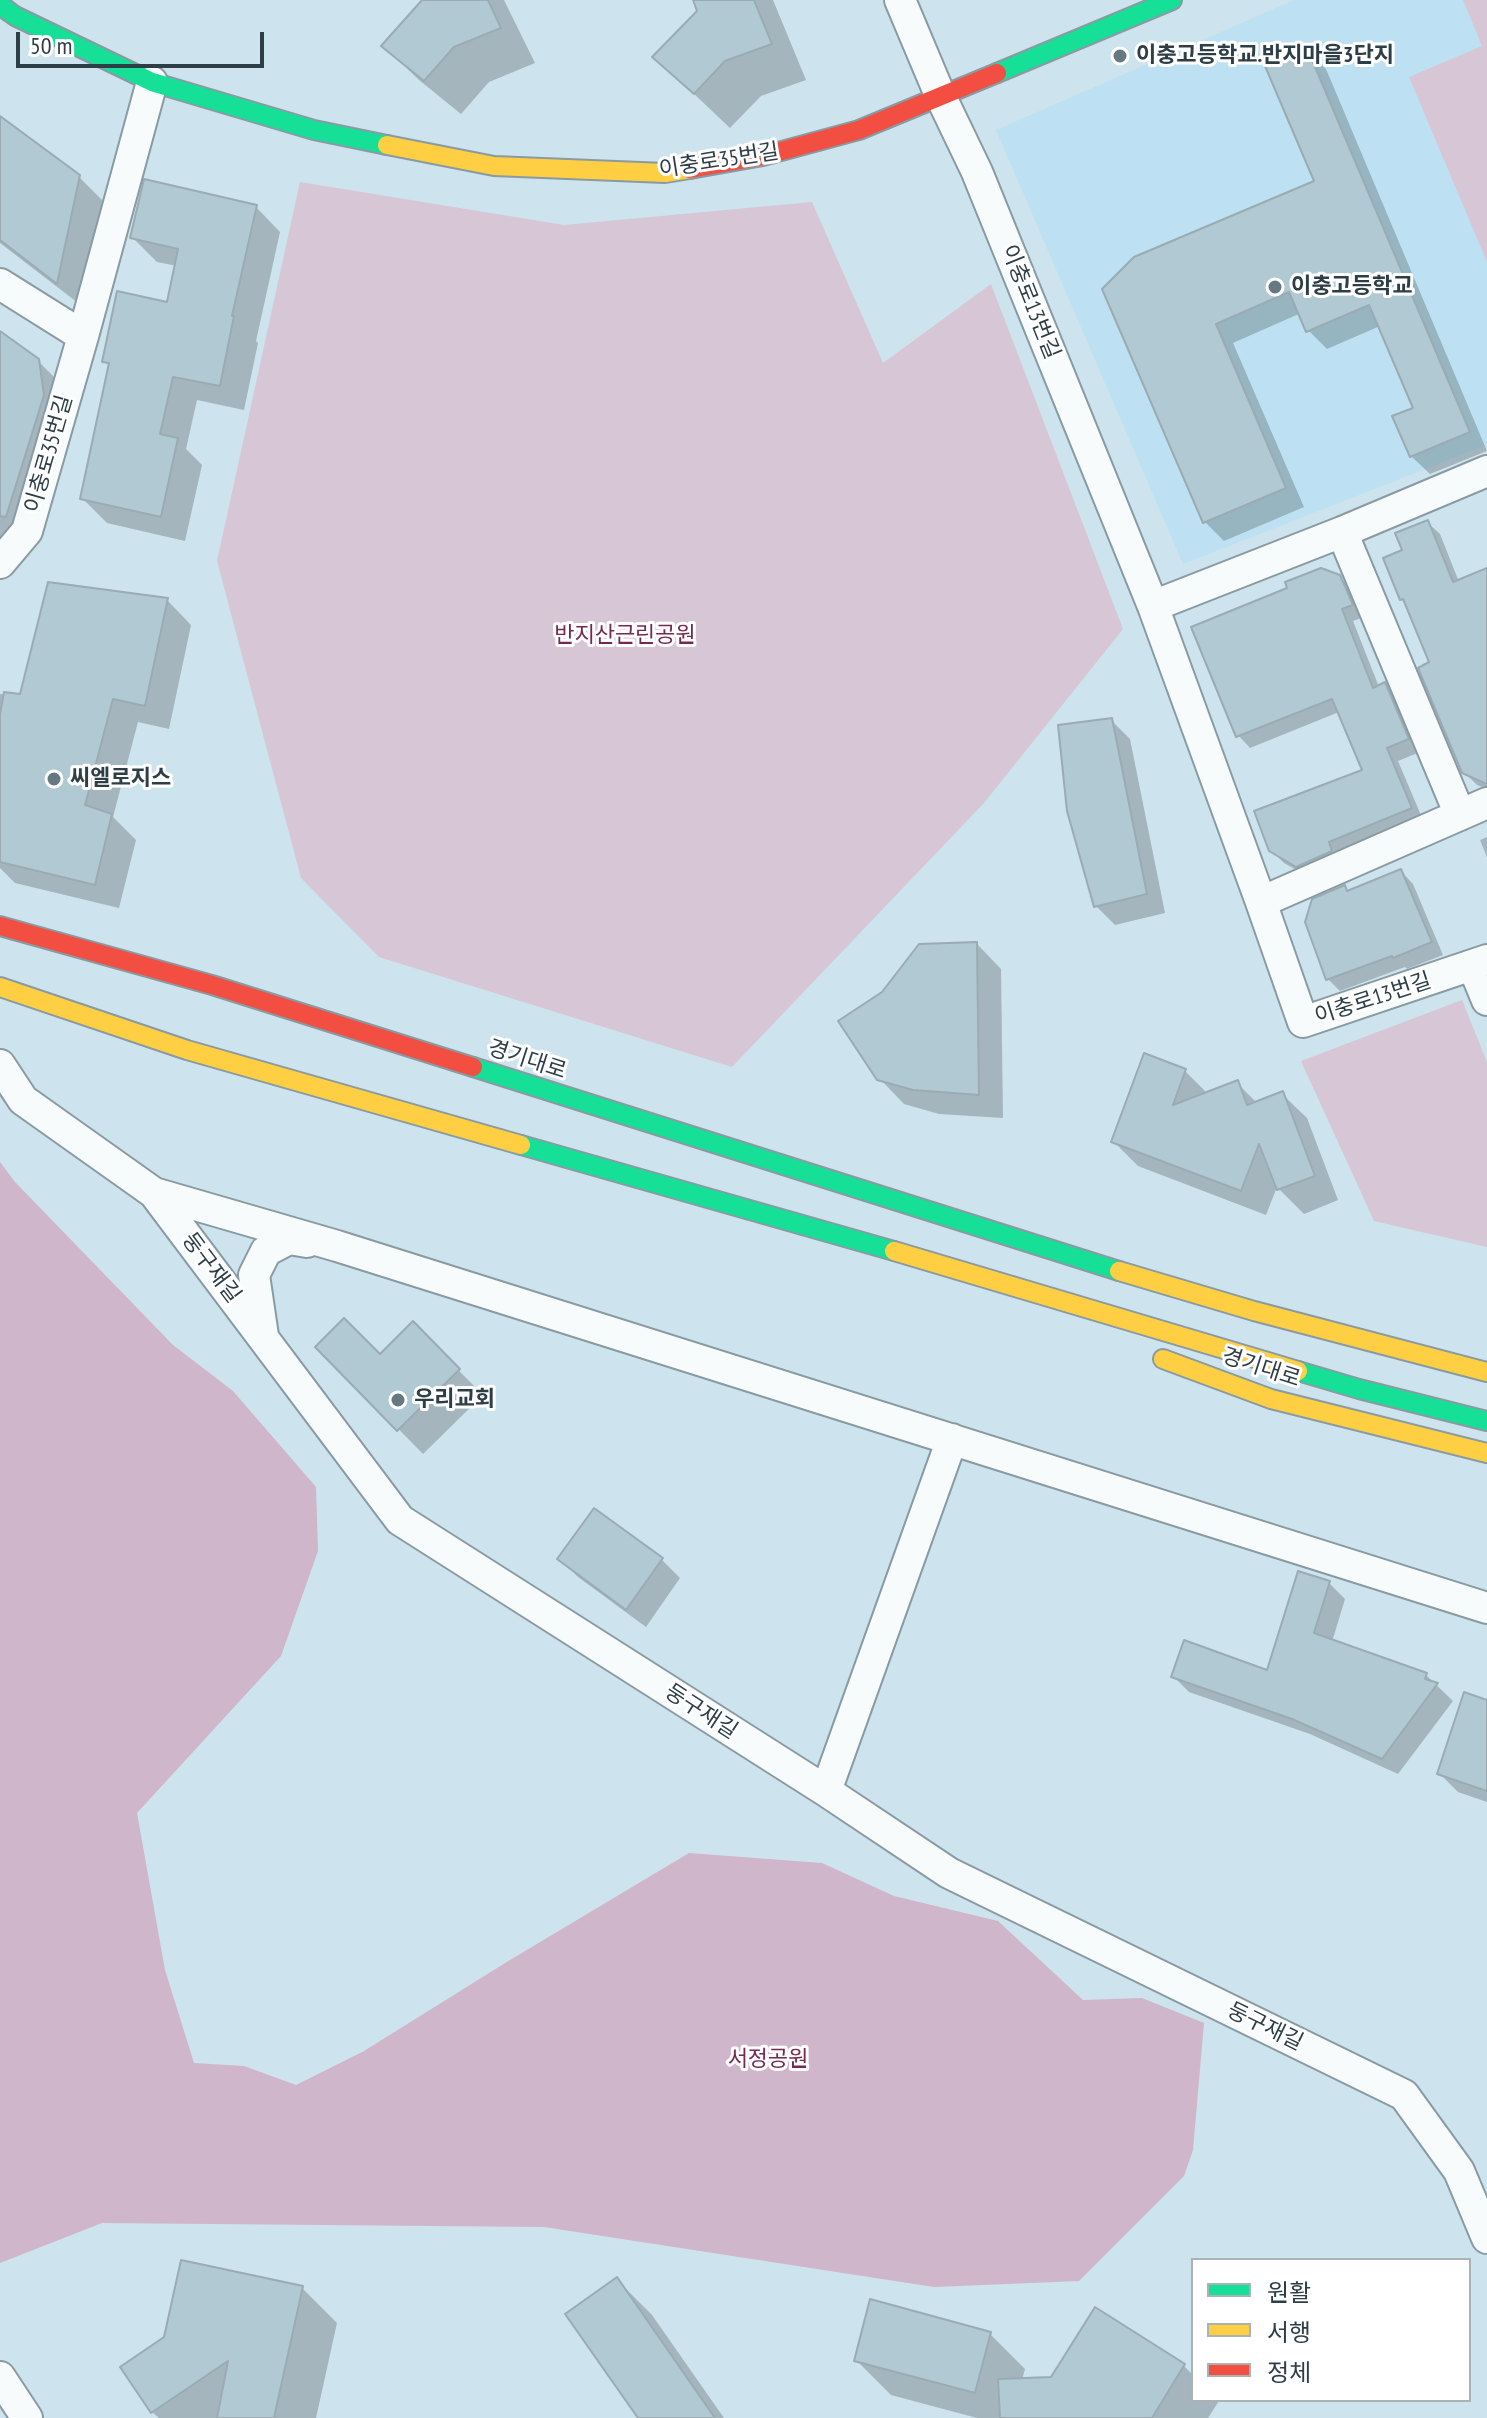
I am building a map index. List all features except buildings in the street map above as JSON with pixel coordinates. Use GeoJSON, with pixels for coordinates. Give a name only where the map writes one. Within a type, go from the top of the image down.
{"type":"FeatureCollection","features":[{"type":"Feature","properties":{"kind":"main road","name":"이충로35번길"},"geometry":{"type":"LineString","coordinates":[[0,5],[15,16],[152,82],[314,130],[494,166],[665,173],[763,156],[859,130],[1172,0]]}},
{"type":"Feature","properties":{"kind":"main road","name":"경기대로"},"geometry":{"type":"LineString","coordinates":[[0,926],[212,985],[1037,1246],[1254,1311],[1487,1372]]}},
{"type":"Feature","properties":{"kind":"main road","name":"경기대로"},"geometry":{"type":"LineString","coordinates":[[0,987],[187,1050],[1344,1385],[1487,1421]]}},
{"type":"Feature","properties":{"kind":"main road","name":"경기대로"},"geometry":{"type":"LineString","coordinates":[[1037,1246],[1095,1246]]}},
{"type":"Feature","properties":{"kind":"main road","name":"경기대로"},"geometry":{"type":"LineString","coordinates":[[1033,1293],[1109,1335]]}},
{"type":"Feature","properties":{"kind":"main road","name":"경기대로"},"geometry":{"type":"LineString","coordinates":[[1144,1351],[1271,1399],[1487,1453]]}},
{"type":"Feature","properties":{"kind":"street","name":"이충로13번길"},"geometry":{"type":"LineString","coordinates":[[900,0],[983,187],[1153,606],[1303,1022],[1480,963],[1487,1000]]}},
{"type":"Feature","properties":{"kind":"street","name":"이충로35번길"},"geometry":{"type":"LineString","coordinates":[[0,563],[27,531],[152,82]]}},
{"type":"Feature","properties":{"kind":"street"},"geometry":{"type":"LineString","coordinates":[[0,284],[83,336]]}},
{"type":"Feature","properties":{"kind":"street"},"geometry":{"type":"LineString","coordinates":[[1153,606],[1487,471]]}},
{"type":"Feature","properties":{"kind":"street"},"geometry":{"type":"LineString","coordinates":[[1261,902],[1474,809],[1342,532]]}},
{"type":"Feature","properties":{"kind":"street","name":"둥구재길"},"geometry":{"type":"LineString","coordinates":[[0,1065],[23,1100],[154,1193],[400,1520],[826,1791],[949,1873],[1404,2095],[1459,2171],[1487,2238]]}},
{"type":"Feature","properties":{"kind":"street"},"geometry":{"type":"LineString","coordinates":[[154,1193],[337,1246],[1487,1608]]}},
{"type":"Feature","properties":{"kind":"street"},"geometry":{"type":"LineString","coordinates":[[263,1336],[254,1275],[266,1251],[289,1239],[337,1246]]}},
{"type":"Feature","properties":{"kind":"street"},"geometry":{"type":"LineString","coordinates":[[826,1791],[952,1439]]}},
{"type":"Feature","properties":{"kind":"street"},"geometry":{"type":"LineString","coordinates":[[0,2377],[27,2418]]}},
{"type":"Feature","properties":{"kind":"shaded area","name":"이충고등학교"},"geometry":{"type":"Polygon","coordinates":[[[1294,0],[1487,0],[1487,445],[1183,564],[996,130],[1294,0]]]}},
{"type":"Feature","properties":{"kind":"green space"},"geometry":{"type":"Polygon","coordinates":[[[1463,0],[1487,0],[1487,262],[1409,77],[1482,46],[1463,0]]]}},
{"type":"Feature","properties":{"kind":"green space","name":"반지산근린공원"},"geometry":{"type":"Polygon","coordinates":[[[300,182],[564,225],[812,202],[883,363],[991,284],[1123,629],[984,803],[732,1067],[379,957],[301,878],[217,561],[300,182]]]}},
{"type":"Feature","properties":{"kind":"green space"},"geometry":{"type":"Polygon","coordinates":[[[1462,1000],[1487,1062],[1487,1247],[1374,1221],[1301,1061],[1462,1000]]]}},
{"type":"Feature","properties":{"kind":"green space","name":"서정공원"},"geometry":{"type":"Polygon","coordinates":[[[0,1162],[15,1182],[173,1345],[233,1391],[316,1487],[318,1551],[281,1656],[137,1813],[165,1970],[194,2063],[244,2066],[296,2085],[364,2051],[689,1853],[822,1863],[894,1896],[998,1921],[1083,2000],[1142,1998],[1204,2023],[1193,2150],[1184,2176],[1079,2281],[934,2287],[544,2227],[102,2223],[0,2263],[0,1162]]]}},
{"type":"Feature","properties":{"kind":"traffic: fast"},"geometry":{"type":"LineString","coordinates":[[997,73],[1172,0]]}},
{"type":"Feature","properties":{"kind":"traffic: fast"},"geometry":{"type":"LineString","coordinates":[[0,5],[15,16],[152,82],[314,130],[387,145]]}},
{"type":"Feature","properties":{"kind":"traffic: fast"},"geometry":{"type":"LineString","coordinates":[[473,1067],[1119,1271]]}},
{"type":"Feature","properties":{"kind":"traffic: fast"},"geometry":{"type":"LineString","coordinates":[[521,1145],[894,1251]]}},
{"type":"Feature","properties":{"kind":"traffic: fast"},"geometry":{"type":"LineString","coordinates":[[1298,1371],[1487,1421]]}},
{"type":"Feature","properties":{"kind":"traffic: slow"},"geometry":{"type":"LineString","coordinates":[[387,145],[494,166],[665,173],[690,169]]}},
{"type":"Feature","properties":{"kind":"traffic: slow"},"geometry":{"type":"LineString","coordinates":[[0,987],[187,1050],[521,1145]]}},
{"type":"Feature","properties":{"kind":"traffic: slow"},"geometry":{"type":"LineString","coordinates":[[894,1251],[1298,1371]]}},
{"type":"Feature","properties":{"kind":"traffic: slow"},"geometry":{"type":"LineString","coordinates":[[1119,1271],[1254,1311],[1487,1372]]}},
{"type":"Feature","properties":{"kind":"traffic: slow"},"geometry":{"type":"LineString","coordinates":[[1163,1359],[1271,1399],[1487,1453]]}},
{"type":"Feature","properties":{"kind":"traffic: jam"},"geometry":{"type":"LineString","coordinates":[[690,169],[763,156],[859,130],[997,73]]}},
{"type":"Feature","properties":{"kind":"traffic: jam"},"geometry":{"type":"LineString","coordinates":[[0,926],[212,985],[473,1067]]}},
{"type":"Feature","properties":{"kind":"place","name":"이충고등학교.반지마을3단지"},"geometry":{"type":"Point","coordinates":[1120,56]}},
{"type":"Feature","properties":{"kind":"place","name":"이충고등학교"},"geometry":{"type":"Point","coordinates":[1275,287]}},
{"type":"Feature","properties":{"kind":"place","name":"씨엘로지스"},"geometry":{"type":"Point","coordinates":[54,779]}},
{"type":"Feature","properties":{"kind":"place","name":"우리교회"},"geometry":{"type":"Point","coordinates":[398,1400]}}]}
